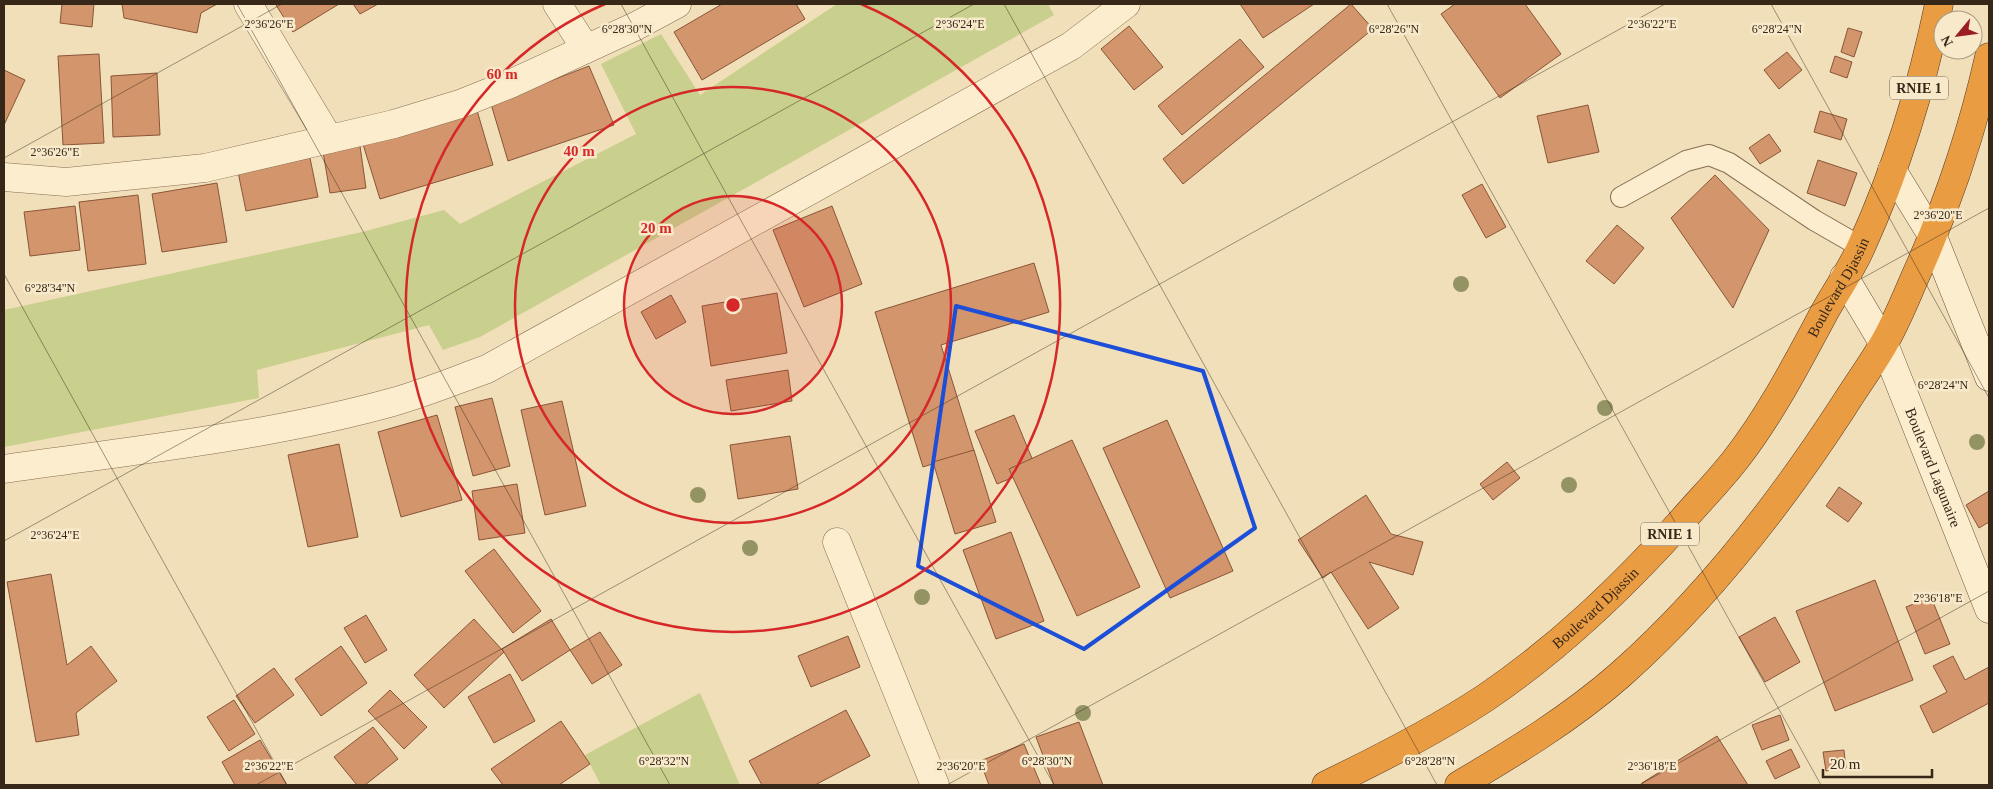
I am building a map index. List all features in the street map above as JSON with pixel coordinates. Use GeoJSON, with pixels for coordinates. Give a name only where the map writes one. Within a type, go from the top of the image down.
{"type":"FeatureCollection","features":[{"type":"Feature","properties":{"kind":"highway","name":"RNIE 1"},"geometry":{"type":"LineString","coordinates":[[1892,170],[1928,60],[1939,4]]}},
{"type":"Feature","properties":{"kind":"highway"},"geometry":{"type":"LineString","coordinates":[[1459,785],[1568,716],[1619,676],[1669,628],[1720,572],[1772,508],[1813,453],[1884,344],[1933,237],[1975,118],[1989,57]]}},
{"type":"Feature","properties":{"kind":"highway","name":"Boulevard Djassin"},"geometry":{"type":"LineString","coordinates":[[1326,785],[1434,729],[1486,697],[1591,614],[1635,573],[1736,459],[1778,398],[1861,247],[1892,170]]}},
{"type":"Feature","properties":{"kind":"street"},"geometry":{"type":"LineString","coordinates":[[248,4],[329,139]]}},
{"type":"Feature","properties":{"kind":"street"},"geometry":{"type":"LineString","coordinates":[[557,4],[586,49]]}},
{"type":"Feature","properties":{"kind":"street"},"geometry":{"type":"LineString","coordinates":[[4,176],[66,182],[205,168],[394,124],[460,104],[586,49],[677,4]]}},
{"type":"Feature","properties":{"kind":"street"},"geometry":{"type":"LineString","coordinates":[[4,469],[212,439],[298,423],[394,402],[487,369],[1071,46],[1126,4]]}},
{"type":"Feature","properties":{"kind":"street"},"geometry":{"type":"LineString","coordinates":[[1892,170],[1933,237],[1989,376]]}},
{"type":"Feature","properties":{"kind":"street","name":"Boulevard Lagunaire"},"geometry":{"type":"LineString","coordinates":[[1844,277],[1884,344],[1989,609]]}},
{"type":"Feature","properties":{"kind":"street"},"geometry":{"type":"LineString","coordinates":[[837,542],[935,785]]}},
{"type":"Feature","properties":{"kind":"lane"},"geometry":{"type":"LineString","coordinates":[[1621,197],[1686,161],[1709,155],[1729,163],[1814,220],[1861,247]]}},
{"type":"Feature","properties":{"kind":"highlighted area"},"geometry":{"type":"Polygon","coordinates":[[[956,306],[1203,371],[1255,528],[1084,649],[918,566],[956,306]]]}},
{"type":"Feature","properties":{"kind":"green space"},"geometry":{"type":"Polygon","coordinates":[[[837,4],[1048,4],[1054,15],[480,337],[443,350],[429,325],[257,370],[259,398],[4,447],[4,310],[362,232],[444,210],[460,224],[636,134],[601,64],[661,34],[700,95],[837,4]]]}},
{"type":"Feature","properties":{"kind":"green space"},"geometry":{"type":"Polygon","coordinates":[[[700,693],[740,785],[601,785],[585,755],[700,693]]]}},
{"type":"Feature","properties":{"kind":"building"},"geometry":{"type":"Polygon","coordinates":[[[62,4],[94,4],[92,27],[60,23],[62,4]]]}},
{"type":"Feature","properties":{"kind":"building"},"geometry":{"type":"Polygon","coordinates":[[[122,4],[217,4],[201,13],[197,33],[124,18],[122,4]]]}},
{"type":"Feature","properties":{"kind":"building"},"geometry":{"type":"Polygon","coordinates":[[[339,4],[293,32],[276,5],[339,4]]]}},
{"type":"Feature","properties":{"kind":"building"},"geometry":{"type":"Polygon","coordinates":[[[353,4],[378,4],[360,14],[353,4]]]}},
{"type":"Feature","properties":{"kind":"building"},"geometry":{"type":"Polygon","coordinates":[[[722,4],[796,4],[805,19],[702,80],[674,32],[722,4]]]}},
{"type":"Feature","properties":{"kind":"building"},"geometry":{"type":"Polygon","coordinates":[[[1240,4],[1314,4],[1263,38],[1240,4]]]}},
{"type":"Feature","properties":{"kind":"building"},"geometry":{"type":"Polygon","coordinates":[[[1351,4],[1373,29],[1183,184],[1163,159],[1351,4]]]}},
{"type":"Feature","properties":{"kind":"building"},"geometry":{"type":"Polygon","coordinates":[[[1455,4],[1525,4],[1561,54],[1500,98],[1441,14],[1455,4]]]}},
{"type":"Feature","properties":{"kind":"building"},"geometry":{"type":"Polygon","coordinates":[[[1129,26],[1163,67],[1134,90],[1101,49],[1129,26]]]}},
{"type":"Feature","properties":{"kind":"building"},"geometry":{"type":"Polygon","coordinates":[[[1848,28],[1862,32],[1854,57],[1841,52],[1848,28]]]}},
{"type":"Feature","properties":{"kind":"building"},"geometry":{"type":"Polygon","coordinates":[[[1240,39],[1264,67],[1182,135],[1158,106],[1240,39]]]}},
{"type":"Feature","properties":{"kind":"building"},"geometry":{"type":"Polygon","coordinates":[[[1787,52],[1802,70],[1779,89],[1764,70],[1787,52]]]}},
{"type":"Feature","properties":{"kind":"building"},"geometry":{"type":"Polygon","coordinates":[[[99,54],[104,143],[63,145],[58,56],[99,54]]]}},
{"type":"Feature","properties":{"kind":"building"},"geometry":{"type":"Polygon","coordinates":[[[1835,56],[1852,62],[1847,78],[1830,72],[1835,56]]]}},
{"type":"Feature","properties":{"kind":"building"},"geometry":{"type":"Polygon","coordinates":[[[589,66],[614,125],[508,161],[491,104],[589,66]]]}},
{"type":"Feature","properties":{"kind":"building"},"geometry":{"type":"Polygon","coordinates":[[[4,70],[25,80],[4,125],[4,70]]]}},
{"type":"Feature","properties":{"kind":"building"},"geometry":{"type":"Polygon","coordinates":[[[157,73],[160,135],[113,137],[111,76],[157,73]]]}},
{"type":"Feature","properties":{"kind":"building"},"geometry":{"type":"Polygon","coordinates":[[[1588,105],[1599,152],[1548,163],[1537,116],[1588,105]]]}},
{"type":"Feature","properties":{"kind":"building"},"geometry":{"type":"Polygon","coordinates":[[[476,107],[493,165],[380,199],[362,141],[476,107]]]}},
{"type":"Feature","properties":{"kind":"building"},"geometry":{"type":"Polygon","coordinates":[[[1820,111],[1847,119],[1841,140],[1814,132],[1820,111]]]}},
{"type":"Feature","properties":{"kind":"building"},"geometry":{"type":"Polygon","coordinates":[[[1769,134],[1781,151],[1760,164],[1749,148],[1769,134]]]}},
{"type":"Feature","properties":{"kind":"building"},"geometry":{"type":"Polygon","coordinates":[[[360,146],[366,188],[330,193],[323,152],[360,146]]]}},
{"type":"Feature","properties":{"kind":"building"},"geometry":{"type":"Polygon","coordinates":[[[310,158],[318,197],[246,211],[238,172],[310,158]]]}},
{"type":"Feature","properties":{"kind":"building"},"geometry":{"type":"Polygon","coordinates":[[[1818,160],[1857,173],[1845,206],[1807,193],[1818,160]]]}},
{"type":"Feature","properties":{"kind":"building"},"geometry":{"type":"Polygon","coordinates":[[[1715,175],[1769,230],[1733,308],[1671,218],[1715,175]]]}},
{"type":"Feature","properties":{"kind":"building"},"geometry":{"type":"Polygon","coordinates":[[[217,183],[227,242],[162,252],[152,194],[217,183]]]}},
{"type":"Feature","properties":{"kind":"building"},"geometry":{"type":"Polygon","coordinates":[[[1482,184],[1506,227],[1486,238],[1462,195],[1482,184]]]}},
{"type":"Feature","properties":{"kind":"building"},"geometry":{"type":"Polygon","coordinates":[[[138,195],[146,264],[88,271],[79,202],[138,195]]]}},
{"type":"Feature","properties":{"kind":"building"},"geometry":{"type":"Polygon","coordinates":[[[75,206],[80,250],[30,256],[24,212],[75,206]]]}},
{"type":"Feature","properties":{"kind":"building"},"geometry":{"type":"Polygon","coordinates":[[[832,206],[862,284],[804,307],[773,230],[832,206]]]}},
{"type":"Feature","properties":{"kind":"building"},"geometry":{"type":"Polygon","coordinates":[[[1617,225],[1644,248],[1614,284],[1586,261],[1617,225]]]}},
{"type":"Feature","properties":{"kind":"building"},"geometry":{"type":"Polygon","coordinates":[[[1034,263],[1049,312],[941,345],[974,451],[923,467],[875,312],[1034,263]]]}},
{"type":"Feature","properties":{"kind":"building"},"geometry":{"type":"Polygon","coordinates":[[[777,293],[787,353],[711,366],[702,306],[777,293]]]}},
{"type":"Feature","properties":{"kind":"building"},"geometry":{"type":"Polygon","coordinates":[[[671,295],[686,322],[656,339],[641,312],[671,295]]]}},
{"type":"Feature","properties":{"kind":"building"},"geometry":{"type":"Polygon","coordinates":[[[788,370],[792,401],[731,411],[726,380],[788,370]]]}},
{"type":"Feature","properties":{"kind":"building"},"geometry":{"type":"Polygon","coordinates":[[[492,398],[510,466],[473,476],[455,407],[492,398]]]}},
{"type":"Feature","properties":{"kind":"building"},"geometry":{"type":"Polygon","coordinates":[[[562,401],[586,506],[545,515],[521,410],[562,401]]]}},
{"type":"Feature","properties":{"kind":"building"},"geometry":{"type":"Polygon","coordinates":[[[437,415],[462,500],[401,517],[378,432],[437,415]]]}},
{"type":"Feature","properties":{"kind":"building"},"geometry":{"type":"Polygon","coordinates":[[[1014,415],[1036,468],[997,484],[975,431],[1014,415]]]}},
{"type":"Feature","properties":{"kind":"building"},"geometry":{"type":"Polygon","coordinates":[[[1167,420],[1233,571],[1170,598],[1103,448],[1167,420]]]}},
{"type":"Feature","properties":{"kind":"building"},"geometry":{"type":"Polygon","coordinates":[[[790,436],[798,489],[738,499],[730,445],[790,436]]]}},
{"type":"Feature","properties":{"kind":"building"},"geometry":{"type":"Polygon","coordinates":[[[1072,440],[1140,587],[1077,616],[1009,469],[1072,440]]]}},
{"type":"Feature","properties":{"kind":"building"},"geometry":{"type":"Polygon","coordinates":[[[339,444],[358,537],[308,547],[288,455],[339,444]]]}},
{"type":"Feature","properties":{"kind":"building"},"geometry":{"type":"Polygon","coordinates":[[[974,450],[996,522],[955,534],[933,462],[974,450]]]}},
{"type":"Feature","properties":{"kind":"building"},"geometry":{"type":"Polygon","coordinates":[[[1507,462],[1520,478],[1493,500],[1480,484],[1507,462]]]}},
{"type":"Feature","properties":{"kind":"building"},"geometry":{"type":"Polygon","coordinates":[[[517,484],[525,533],[479,540],[472,491],[517,484]]]}},
{"type":"Feature","properties":{"kind":"building"},"geometry":{"type":"Polygon","coordinates":[[[1839,487],[1862,503],[1848,522],[1826,506],[1839,487]]]}},
{"type":"Feature","properties":{"kind":"building"},"geometry":{"type":"Polygon","coordinates":[[[1989,491],[1989,522],[1979,528],[1966,505],[1989,491]]]}},
{"type":"Feature","properties":{"kind":"building"},"geometry":{"type":"Polygon","coordinates":[[[1366,495],[1391,534],[1423,542],[1413,575],[1369,562],[1399,608],[1368,629],[1331,572],[1323,578],[1298,540],[1366,495]]]}},
{"type":"Feature","properties":{"kind":"building"},"geometry":{"type":"Polygon","coordinates":[[[1011,532],[1044,621],[996,639],[963,550],[1011,532]]]}},
{"type":"Feature","properties":{"kind":"building"},"geometry":{"type":"Polygon","coordinates":[[[494,549],[541,611],[513,633],[465,571],[494,549]]]}},
{"type":"Feature","properties":{"kind":"building"},"geometry":{"type":"Polygon","coordinates":[[[51,574],[67,665],[91,646],[117,681],[76,713],[79,735],[36,742],[7,582],[51,574]]]}},
{"type":"Feature","properties":{"kind":"building"},"geometry":{"type":"Polygon","coordinates":[[[1875,580],[1913,680],[1835,711],[1796,611],[1875,580]]]}},
{"type":"Feature","properties":{"kind":"building"},"geometry":{"type":"Polygon","coordinates":[[[1931,597],[1950,644],[1925,654],[1906,607],[1931,597]]]}},
{"type":"Feature","properties":{"kind":"building"},"geometry":{"type":"Polygon","coordinates":[[[366,615],[387,650],[365,663],[344,628],[366,615]]]}},
{"type":"Feature","properties":{"kind":"building"},"geometry":{"type":"Polygon","coordinates":[[[1775,617],[1800,662],[1765,682],[1739,637],[1775,617]]]}},
{"type":"Feature","properties":{"kind":"building"},"geometry":{"type":"Polygon","coordinates":[[[474,619],[504,652],[444,708],[414,675],[474,619]]]}},
{"type":"Feature","properties":{"kind":"building"},"geometry":{"type":"Polygon","coordinates":[[[551,619],[570,650],[522,681],[502,649],[551,619]]]}},
{"type":"Feature","properties":{"kind":"building"},"geometry":{"type":"Polygon","coordinates":[[[600,632],[622,665],[592,684],[570,650],[600,632]]]}},
{"type":"Feature","properties":{"kind":"building"},"geometry":{"type":"Polygon","coordinates":[[[848,636],[860,667],[811,687],[798,656],[848,636]]]}},
{"type":"Feature","properties":{"kind":"building"},"geometry":{"type":"Polygon","coordinates":[[[341,646],[367,683],[321,716],[295,679],[341,646]]]}},
{"type":"Feature","properties":{"kind":"building"},"geometry":{"type":"Polygon","coordinates":[[[1953,656],[1965,680],[1989,667],[1989,703],[1933,733],[1920,706],[1947,692],[1933,666],[1953,656]]]}},
{"type":"Feature","properties":{"kind":"building"},"geometry":{"type":"Polygon","coordinates":[[[274,668],[294,695],[255,723],[236,696],[274,668]]]}},
{"type":"Feature","properties":{"kind":"building"},"geometry":{"type":"Polygon","coordinates":[[[510,674],[535,721],[494,743],[468,697],[510,674]]]}},
{"type":"Feature","properties":{"kind":"building"},"geometry":{"type":"Polygon","coordinates":[[[390,690],[427,727],[404,749],[368,711],[390,690]]]}},
{"type":"Feature","properties":{"kind":"building"},"geometry":{"type":"Polygon","coordinates":[[[234,700],[255,734],[229,751],[207,717],[234,700]]]}},
{"type":"Feature","properties":{"kind":"building"},"geometry":{"type":"Polygon","coordinates":[[[846,710],[870,756],[815,785],[762,785],[749,761],[846,710]]]}},
{"type":"Feature","properties":{"kind":"building"},"geometry":{"type":"Polygon","coordinates":[[[1780,715],[1789,740],[1762,750],[1752,725],[1780,715]]]}},
{"type":"Feature","properties":{"kind":"building"},"geometry":{"type":"Polygon","coordinates":[[[561,721],[590,764],[559,785],[503,785],[491,769],[561,721]]]}},
{"type":"Feature","properties":{"kind":"building"},"geometry":{"type":"Polygon","coordinates":[[[1079,722],[1103,785],[1054,785],[1036,737],[1079,722]]]}},
{"type":"Feature","properties":{"kind":"building"},"geometry":{"type":"Polygon","coordinates":[[[373,727],[398,759],[365,785],[357,785],[334,757],[373,727]]]}},
{"type":"Feature","properties":{"kind":"building"},"geometry":{"type":"Polygon","coordinates":[[[1717,736],[1748,785],[1643,785],[1642,783],[1717,736]]]}},
{"type":"Feature","properties":{"kind":"building"},"geometry":{"type":"Polygon","coordinates":[[[260,740],[287,785],[235,785],[222,762],[260,740]]]}},
{"type":"Feature","properties":{"kind":"building"},"geometry":{"type":"Polygon","coordinates":[[[1024,744],[1041,785],[989,785],[980,761],[1024,744]]]}},
{"type":"Feature","properties":{"kind":"building"},"geometry":{"type":"Polygon","coordinates":[[[1791,749],[1800,767],[1775,779],[1766,761],[1791,749]]]}},
{"type":"Feature","properties":{"kind":"building"},"geometry":{"type":"Polygon","coordinates":[[[1844,750],[1846,768],[1826,771],[1823,752],[1844,750]]]}}]}
